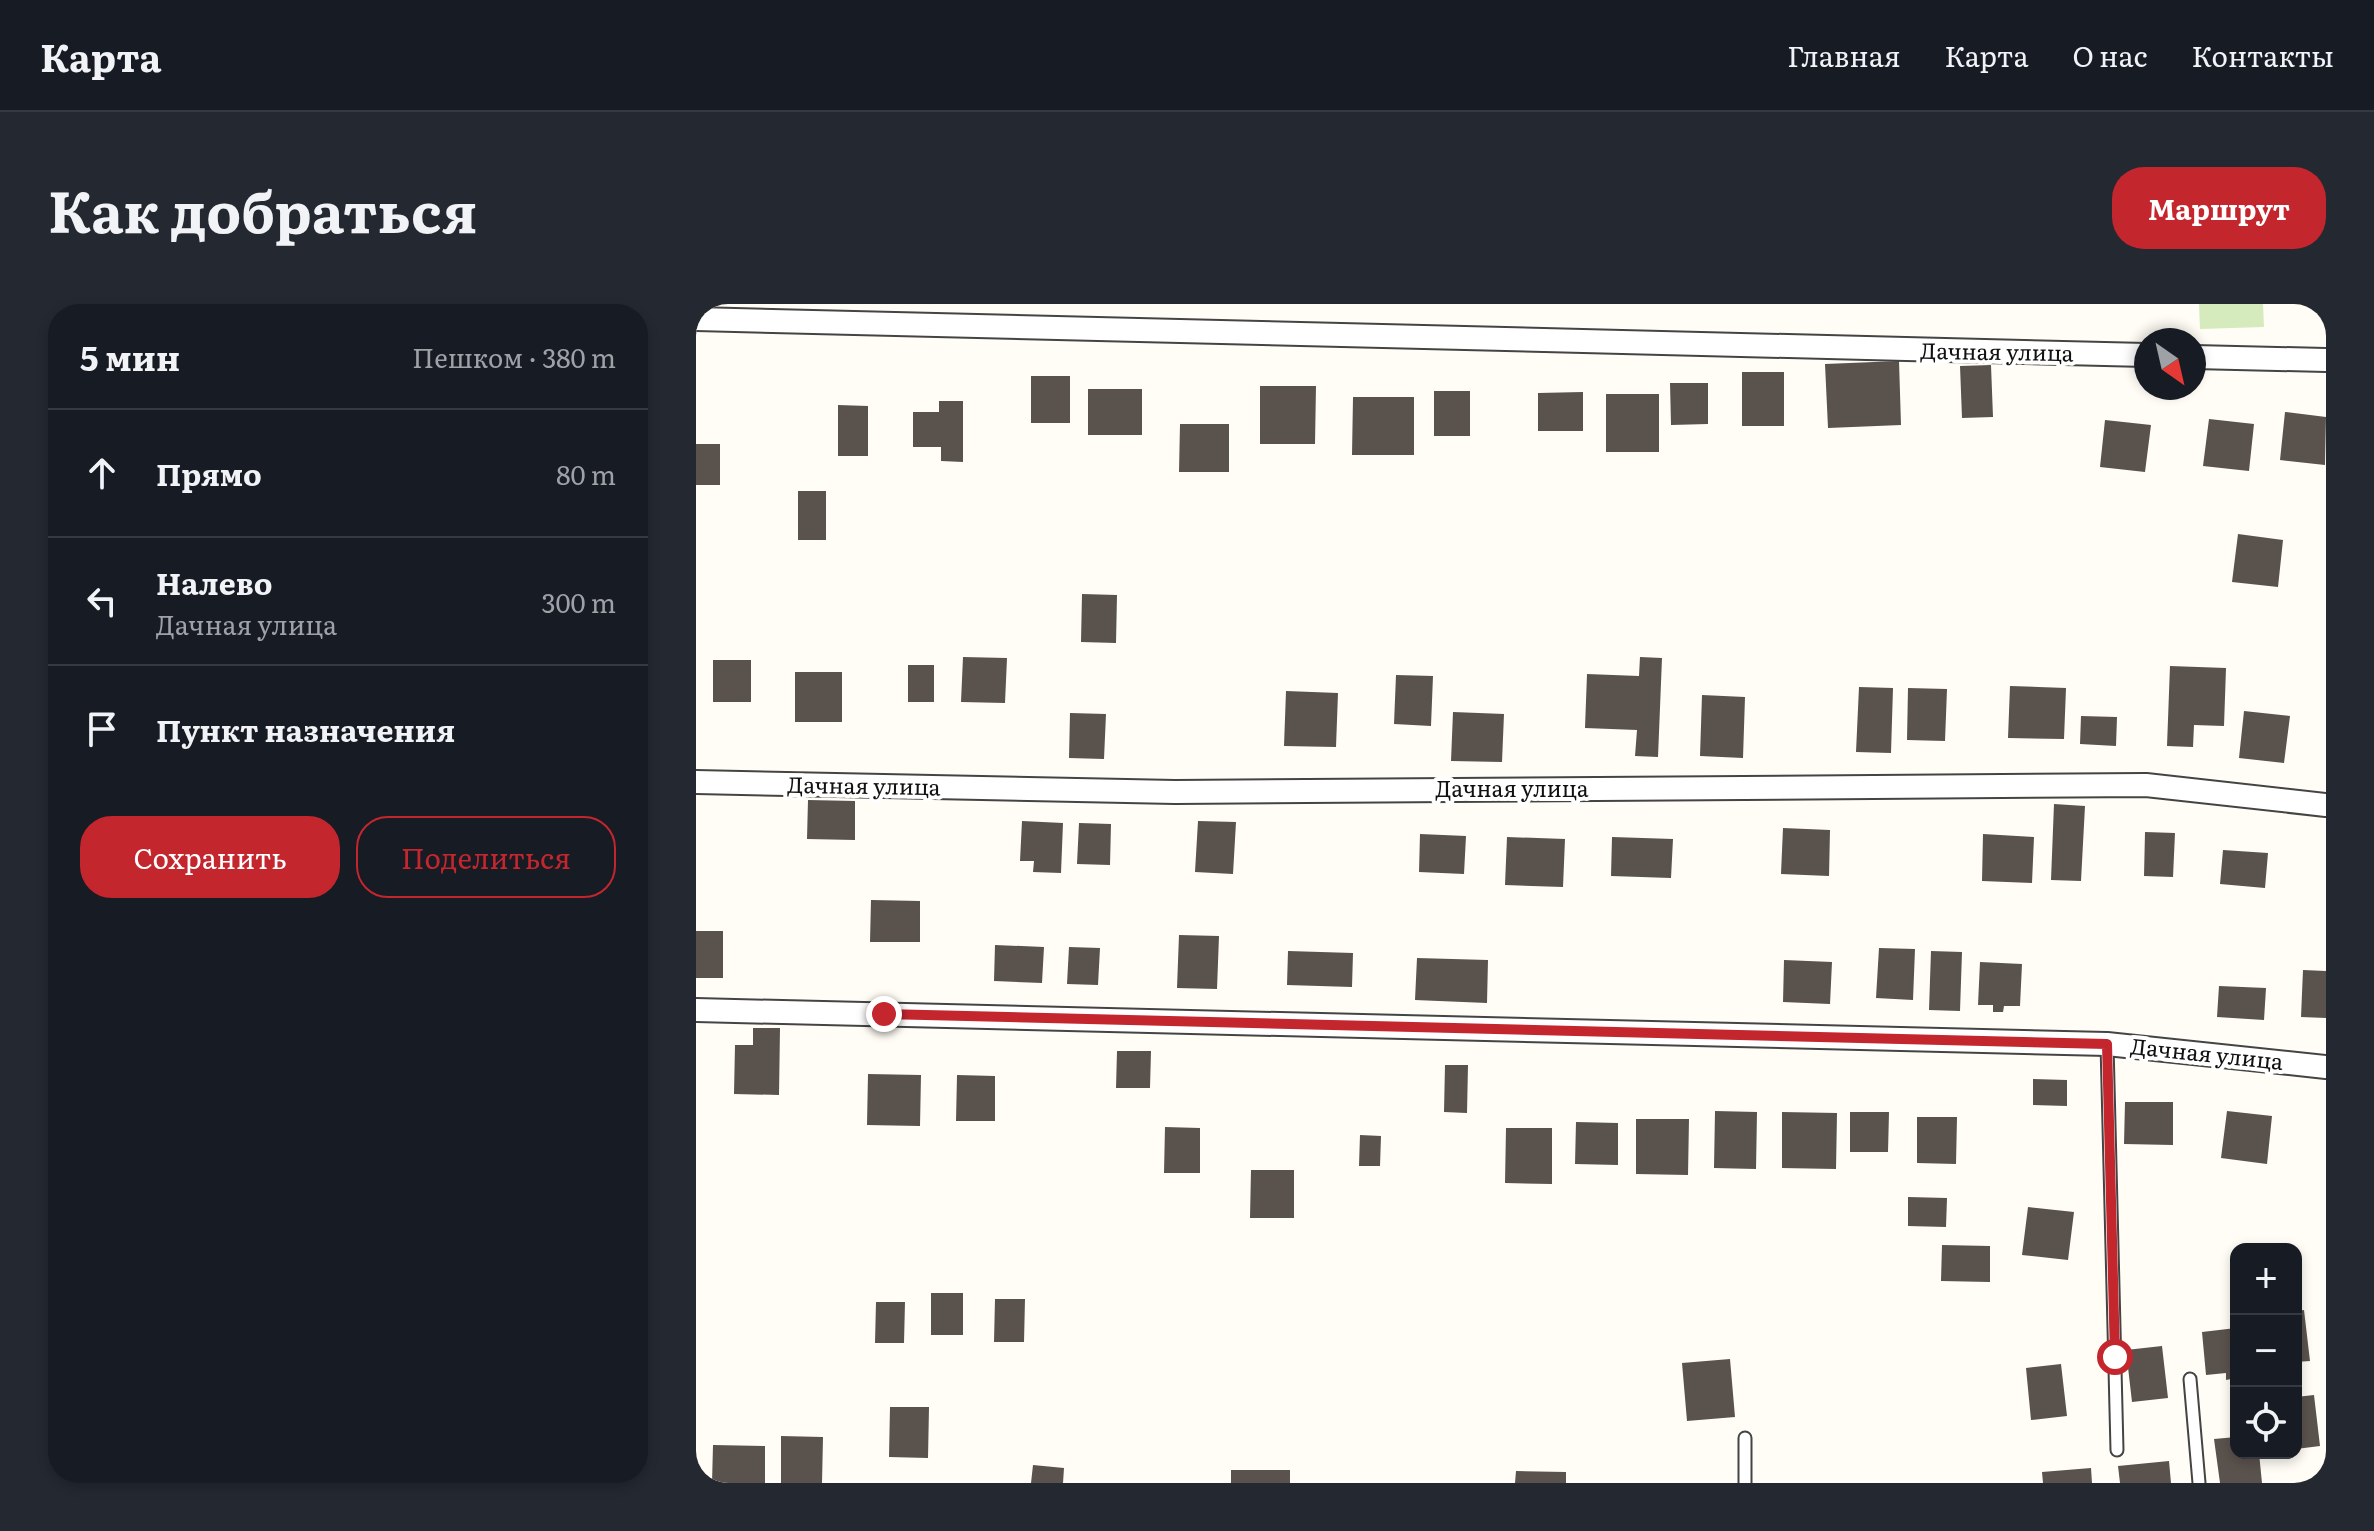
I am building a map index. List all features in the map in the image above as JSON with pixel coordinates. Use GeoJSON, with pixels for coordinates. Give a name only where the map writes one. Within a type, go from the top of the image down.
{"type":"FeatureCollection","features":[{"type":"Feature","properties":{"kind":"street","name":"Дачная улица"},"geometry":{"type":"LineString","coordinates":[[696,319],[2134,355]]}},
{"type":"Feature","properties":{"kind":"street"},"geometry":{"type":"LineString","coordinates":[[2206,357],[2326,360]]}},
{"type":"Feature","properties":{"kind":"street","name":"Дачная улица"},"geometry":{"type":"LineString","coordinates":[[696,782],[1175,792],[2146,785],[2326,805]]}},
{"type":"Feature","properties":{"kind":"street","name":"Дачная улица"},"geometry":{"type":"LineString","coordinates":[[696,1010],[2107,1044],[2326,1067]]}},
{"type":"Feature","properties":{"kind":"lane"},"geometry":{"type":"LineString","coordinates":[[2107,1044],[2117,1450]]}},
{"type":"Feature","properties":{"kind":"lane"},"geometry":{"type":"LineString","coordinates":[[2190,1379],[2199,1483]]}},
{"type":"Feature","properties":{"kind":"lane"},"geometry":{"type":"LineString","coordinates":[[1745,1438],[1745,1483]]}},
{"type":"Feature","properties":{"kind":"green space"},"geometry":{"type":"Polygon","coordinates":[[[2199,304],[2263,304],[2264,327],[2200,328],[2199,304]]]}},
{"type":"Feature","properties":{"kind":"building"},"geometry":{"type":"Polygon","coordinates":[[[1899,361],[1901,425],[1828,428],[1825,364],[1899,361]]]}},
{"type":"Feature","properties":{"kind":"building"},"geometry":{"type":"Polygon","coordinates":[[[1991,365],[1993,417],[1962,418],[1960,366],[1991,365]]]}},
{"type":"Feature","properties":{"kind":"building"},"geometry":{"type":"Polygon","coordinates":[[[1742,372],[1784,372],[1784,426],[1742,426],[1742,372]]]}},
{"type":"Feature","properties":{"kind":"building"},"geometry":{"type":"Polygon","coordinates":[[[1031,376],[1070,376],[1070,423],[1031,423],[1031,376]]]}},
{"type":"Feature","properties":{"kind":"building"},"geometry":{"type":"Polygon","coordinates":[[[1670,383],[1708,383],[1708,424],[1671,425],[1670,383]]]}},
{"type":"Feature","properties":{"kind":"building"},"geometry":{"type":"Polygon","coordinates":[[[1260,386],[1316,386],[1315,444],[1260,444],[1260,386]]]}},
{"type":"Feature","properties":{"kind":"building"},"geometry":{"type":"Polygon","coordinates":[[[1088,389],[1142,389],[1142,435],[1088,435],[1088,389]]]}},
{"type":"Feature","properties":{"kind":"building"},"geometry":{"type":"Polygon","coordinates":[[[1434,391],[1470,391],[1470,436],[1434,436],[1434,391]]]}},
{"type":"Feature","properties":{"kind":"building"},"geometry":{"type":"Polygon","coordinates":[[[1583,392],[1583,431],[1538,431],[1538,393],[1583,392]]]}},
{"type":"Feature","properties":{"kind":"building"},"geometry":{"type":"Polygon","coordinates":[[[1606,394],[1659,394],[1659,452],[1606,452],[1606,394]]]}},
{"type":"Feature","properties":{"kind":"building"},"geometry":{"type":"Polygon","coordinates":[[[1353,397],[1414,397],[1414,455],[1352,455],[1353,397]]]}},
{"type":"Feature","properties":{"kind":"building"},"geometry":{"type":"Polygon","coordinates":[[[939,401],[963,401],[963,462],[941,461],[941,447],[913,447],[913,412],[939,412],[939,401]]]}},
{"type":"Feature","properties":{"kind":"building"},"geometry":{"type":"Polygon","coordinates":[[[838,405],[868,406],[868,456],[838,456],[838,405]]]}},
{"type":"Feature","properties":{"kind":"building"},"geometry":{"type":"Polygon","coordinates":[[[2285,412],[2326,417],[2325,465],[2280,460],[2285,412]]]}},
{"type":"Feature","properties":{"kind":"building"},"geometry":{"type":"Polygon","coordinates":[[[2209,419],[2254,424],[2249,471],[2203,466],[2209,419]]]}},
{"type":"Feature","properties":{"kind":"building"},"geometry":{"type":"Polygon","coordinates":[[[2105,420],[2151,425],[2145,472],[2100,467],[2105,420]]]}},
{"type":"Feature","properties":{"kind":"building"},"geometry":{"type":"Polygon","coordinates":[[[1180,424],[1229,424],[1229,472],[1179,472],[1180,424]]]}},
{"type":"Feature","properties":{"kind":"building"},"geometry":{"type":"Polygon","coordinates":[[[696,444],[720,444],[720,485],[696,485],[696,444]]]}},
{"type":"Feature","properties":{"kind":"building"},"geometry":{"type":"Polygon","coordinates":[[[798,491],[826,491],[826,540],[798,540],[798,491]]]}},
{"type":"Feature","properties":{"kind":"building"},"geometry":{"type":"Polygon","coordinates":[[[2238,534],[2283,540],[2278,587],[2232,582],[2238,534]]]}},
{"type":"Feature","properties":{"kind":"building"},"geometry":{"type":"Polygon","coordinates":[[[1082,594],[1117,595],[1116,643],[1081,642],[1082,594]]]}},
{"type":"Feature","properties":{"kind":"building"},"geometry":{"type":"Polygon","coordinates":[[[963,657],[1007,658],[1005,703],[961,702],[963,657]]]}},
{"type":"Feature","properties":{"kind":"building"},"geometry":{"type":"Polygon","coordinates":[[[1640,657],[1662,658],[1658,757],[1635,756],[1637,730],[1585,728],[1587,674],[1639,676],[1640,657]]]}},
{"type":"Feature","properties":{"kind":"building"},"geometry":{"type":"Polygon","coordinates":[[[713,660],[751,660],[751,702],[713,702],[713,660]]]}},
{"type":"Feature","properties":{"kind":"building"},"geometry":{"type":"Polygon","coordinates":[[[908,665],[934,665],[934,702],[908,702],[908,665]]]}},
{"type":"Feature","properties":{"kind":"building"},"geometry":{"type":"Polygon","coordinates":[[[2170,666],[2226,668],[2224,726],[2194,725],[2193,747],[2167,746],[2170,666]]]}},
{"type":"Feature","properties":{"kind":"building"},"geometry":{"type":"Polygon","coordinates":[[[795,672],[842,672],[842,722],[795,722],[795,672]]]}},
{"type":"Feature","properties":{"kind":"building"},"geometry":{"type":"Polygon","coordinates":[[[1396,675],[1433,676],[1431,726],[1394,724],[1396,675]]]}},
{"type":"Feature","properties":{"kind":"building"},"geometry":{"type":"Polygon","coordinates":[[[2010,686],[2066,688],[2064,739],[2008,738],[2010,686]]]}},
{"type":"Feature","properties":{"kind":"building"},"geometry":{"type":"Polygon","coordinates":[[[1859,687],[1893,688],[1891,753],[1856,752],[1859,687]]]}},
{"type":"Feature","properties":{"kind":"building"},"geometry":{"type":"Polygon","coordinates":[[[1908,688],[1947,689],[1945,741],[1907,740],[1908,688]]]}},
{"type":"Feature","properties":{"kind":"building"},"geometry":{"type":"Polygon","coordinates":[[[1286,691],[1338,693],[1336,747],[1284,746],[1286,691]]]}},
{"type":"Feature","properties":{"kind":"building"},"geometry":{"type":"Polygon","coordinates":[[[1702,695],[1745,697],[1743,758],[1700,756],[1702,695]]]}},
{"type":"Feature","properties":{"kind":"building"},"geometry":{"type":"Polygon","coordinates":[[[2244,711],[2290,716],[2284,763],[2239,758],[2244,711]]]}},
{"type":"Feature","properties":{"kind":"building"},"geometry":{"type":"Polygon","coordinates":[[[1453,712],[1504,714],[1502,762],[1451,761],[1453,712]]]}},
{"type":"Feature","properties":{"kind":"building"},"geometry":{"type":"Polygon","coordinates":[[[1070,713],[1106,714],[1104,759],[1069,758],[1070,713]]]}},
{"type":"Feature","properties":{"kind":"building"},"geometry":{"type":"Polygon","coordinates":[[[2081,716],[2117,717],[2116,746],[2080,744],[2081,716]]]}},
{"type":"Feature","properties":{"kind":"building"},"geometry":{"type":"Polygon","coordinates":[[[808,800],[855,801],[855,840],[807,839],[808,800]]]}},
{"type":"Feature","properties":{"kind":"building"},"geometry":{"type":"Polygon","coordinates":[[[2054,804],[2085,806],[2081,881],[2051,880],[2054,804]]]}},
{"type":"Feature","properties":{"kind":"building"},"geometry":{"type":"Polygon","coordinates":[[[1022,821],[1063,823],[1061,873],[1033,872],[1034,861],[1020,861],[1022,821]]]}},
{"type":"Feature","properties":{"kind":"building"},"geometry":{"type":"Polygon","coordinates":[[[1198,821],[1236,822],[1233,874],[1195,872],[1198,821]]]}},
{"type":"Feature","properties":{"kind":"building"},"geometry":{"type":"Polygon","coordinates":[[[1079,823],[1111,824],[1110,865],[1077,864],[1079,823]]]}},
{"type":"Feature","properties":{"kind":"building"},"geometry":{"type":"Polygon","coordinates":[[[1783,828],[1830,830],[1829,876],[1781,874],[1783,828]]]}},
{"type":"Feature","properties":{"kind":"building"},"geometry":{"type":"Polygon","coordinates":[[[2145,832],[2175,833],[2173,877],[2144,876],[2145,832]]]}},
{"type":"Feature","properties":{"kind":"building"},"geometry":{"type":"Polygon","coordinates":[[[1420,834],[1466,836],[1464,874],[1419,872],[1420,834]]]}},
{"type":"Feature","properties":{"kind":"building"},"geometry":{"type":"Polygon","coordinates":[[[1983,834],[2034,837],[2032,883],[1982,881],[1983,834]]]}},
{"type":"Feature","properties":{"kind":"building"},"geometry":{"type":"Polygon","coordinates":[[[1507,837],[1565,839],[1563,887],[1505,885],[1507,837]]]}},
{"type":"Feature","properties":{"kind":"building"},"geometry":{"type":"Polygon","coordinates":[[[1612,837],[1673,839],[1671,878],[1611,876],[1612,837]]]}},
{"type":"Feature","properties":{"kind":"building"},"geometry":{"type":"Polygon","coordinates":[[[2223,850],[2268,853],[2265,888],[2220,884],[2223,850]]]}},
{"type":"Feature","properties":{"kind":"building"},"geometry":{"type":"Polygon","coordinates":[[[871,900],[920,901],[920,942],[870,942],[871,900]]]}},
{"type":"Feature","properties":{"kind":"building"},"geometry":{"type":"Polygon","coordinates":[[[696,931],[723,931],[723,978],[696,978],[696,931]]]}},
{"type":"Feature","properties":{"kind":"building"},"geometry":{"type":"Polygon","coordinates":[[[1179,935],[1219,936],[1217,989],[1177,988],[1179,935]]]}},
{"type":"Feature","properties":{"kind":"building"},"geometry":{"type":"Polygon","coordinates":[[[995,945],[1044,947],[1042,983],[994,981],[995,945]]]}},
{"type":"Feature","properties":{"kind":"building"},"geometry":{"type":"Polygon","coordinates":[[[1069,947],[1100,948],[1098,985],[1067,984],[1069,947]]]}},
{"type":"Feature","properties":{"kind":"building"},"geometry":{"type":"Polygon","coordinates":[[[1879,948],[1915,949],[1913,1000],[1876,998],[1879,948]]]}},
{"type":"Feature","properties":{"kind":"building"},"geometry":{"type":"Polygon","coordinates":[[[1288,951],[1353,953],[1352,987],[1287,985],[1288,951]]]}},
{"type":"Feature","properties":{"kind":"building"},"geometry":{"type":"Polygon","coordinates":[[[1931,951],[1962,952],[1960,1011],[1929,1010],[1931,951]]]}},
{"type":"Feature","properties":{"kind":"building"},"geometry":{"type":"Polygon","coordinates":[[[1417,958],[1488,960],[1487,1003],[1415,1000],[1417,958]]]}},
{"type":"Feature","properties":{"kind":"building"},"geometry":{"type":"Polygon","coordinates":[[[1784,960],[1832,962],[1830,1004],[1783,1002],[1784,960]]]}},
{"type":"Feature","properties":{"kind":"building"},"geometry":{"type":"Polygon","coordinates":[[[1980,962],[2022,964],[2020,1006],[2004,1006],[2003,1012],[1993,1012],[1993,1005],[1978,1005],[1980,962]]]}},
{"type":"Feature","properties":{"kind":"building"},"geometry":{"type":"Polygon","coordinates":[[[2303,970],[2326,971],[2326,1018],[2301,1017],[2303,970]]]}},
{"type":"Feature","properties":{"kind":"building"},"geometry":{"type":"Polygon","coordinates":[[[2219,986],[2266,988],[2264,1020],[2217,1017],[2219,986]]]}},
{"type":"Feature","properties":{"kind":"building"},"geometry":{"type":"Polygon","coordinates":[[[753,1028],[780,1028],[779,1095],[734,1094],[735,1045],[753,1045],[753,1028]]]}},
{"type":"Feature","properties":{"kind":"building"},"geometry":{"type":"Polygon","coordinates":[[[1117,1051],[1151,1051],[1150,1088],[1116,1088],[1117,1051]]]}},
{"type":"Feature","properties":{"kind":"building"},"geometry":{"type":"Polygon","coordinates":[[[1445,1065],[1468,1065],[1467,1113],[1444,1112],[1445,1065]]]}},
{"type":"Feature","properties":{"kind":"building"},"geometry":{"type":"Polygon","coordinates":[[[868,1074],[921,1075],[920,1126],[867,1125],[868,1074]]]}},
{"type":"Feature","properties":{"kind":"building"},"geometry":{"type":"Polygon","coordinates":[[[957,1075],[995,1076],[995,1121],[956,1121],[957,1075]]]}},
{"type":"Feature","properties":{"kind":"building"},"geometry":{"type":"Polygon","coordinates":[[[2033,1079],[2067,1080],[2067,1106],[2033,1105],[2033,1079]]]}},
{"type":"Feature","properties":{"kind":"building"},"geometry":{"type":"Polygon","coordinates":[[[2125,1102],[2173,1102],[2173,1145],[2124,1144],[2125,1102]]]}},
{"type":"Feature","properties":{"kind":"building"},"geometry":{"type":"Polygon","coordinates":[[[1715,1111],[1757,1112],[1756,1169],[1714,1168],[1715,1111]]]}},
{"type":"Feature","properties":{"kind":"building"},"geometry":{"type":"Polygon","coordinates":[[[2227,1111],[2272,1116],[2267,1164],[2221,1158],[2227,1111]]]}},
{"type":"Feature","properties":{"kind":"building"},"geometry":{"type":"Polygon","coordinates":[[[1782,1112],[1837,1113],[1836,1169],[1782,1168],[1782,1112]]]}},
{"type":"Feature","properties":{"kind":"building"},"geometry":{"type":"Polygon","coordinates":[[[1850,1112],[1889,1112],[1888,1152],[1850,1152],[1850,1112]]]}},
{"type":"Feature","properties":{"kind":"building"},"geometry":{"type":"Polygon","coordinates":[[[1917,1117],[1957,1117],[1956,1164],[1917,1163],[1917,1117]]]}},
{"type":"Feature","properties":{"kind":"building"},"geometry":{"type":"Polygon","coordinates":[[[1636,1119],[1689,1119],[1688,1175],[1636,1174],[1636,1119]]]}},
{"type":"Feature","properties":{"kind":"building"},"geometry":{"type":"Polygon","coordinates":[[[1576,1122],[1618,1123],[1618,1165],[1575,1164],[1576,1122]]]}},
{"type":"Feature","properties":{"kind":"building"},"geometry":{"type":"Polygon","coordinates":[[[1165,1127],[1200,1128],[1200,1173],[1164,1173],[1165,1127]]]}},
{"type":"Feature","properties":{"kind":"building"},"geometry":{"type":"Polygon","coordinates":[[[1506,1128],[1552,1128],[1552,1184],[1505,1183],[1506,1128]]]}},
{"type":"Feature","properties":{"kind":"building"},"geometry":{"type":"Polygon","coordinates":[[[1360,1135],[1381,1136],[1380,1166],[1359,1166],[1360,1135]]]}},
{"type":"Feature","properties":{"kind":"building"},"geometry":{"type":"Polygon","coordinates":[[[1251,1170],[1294,1170],[1294,1218],[1250,1218],[1251,1170]]]}},
{"type":"Feature","properties":{"kind":"building"},"geometry":{"type":"Polygon","coordinates":[[[1908,1197],[1947,1198],[1946,1227],[1908,1226],[1908,1197]]]}},
{"type":"Feature","properties":{"kind":"building"},"geometry":{"type":"Polygon","coordinates":[[[2028,1207],[2074,1212],[2068,1260],[2022,1255],[2028,1207]]]}},
{"type":"Feature","properties":{"kind":"building"},"geometry":{"type":"Polygon","coordinates":[[[1942,1245],[1990,1246],[1990,1282],[1941,1281],[1942,1245]]]}},
{"type":"Feature","properties":{"kind":"building"},"geometry":{"type":"Polygon","coordinates":[[[931,1293],[963,1293],[963,1335],[931,1335],[931,1293]]]}},
{"type":"Feature","properties":{"kind":"building"},"geometry":{"type":"Polygon","coordinates":[[[995,1299],[1025,1299],[1024,1342],[994,1342],[995,1299]]]}},
{"type":"Feature","properties":{"kind":"building"},"geometry":{"type":"Polygon","coordinates":[[[876,1302],[905,1302],[904,1343],[875,1343],[876,1302]]]}},
{"type":"Feature","properties":{"kind":"building"},"geometry":{"type":"Polygon","coordinates":[[[2304,1310],[2310,1361],[2302,1362],[2304,1310]]]}},
{"type":"Feature","properties":{"kind":"building"},"geometry":{"type":"Polygon","coordinates":[[[2230,1329],[2230,1379],[2226,1380],[2226,1373],[2206,1375],[2202,1332],[2230,1329]]]}},
{"type":"Feature","properties":{"kind":"building"},"geometry":{"type":"Polygon","coordinates":[[[2162,1346],[2168,1398],[2132,1402],[2126,1350],[2162,1346]]]}},
{"type":"Feature","properties":{"kind":"building"},"geometry":{"type":"Polygon","coordinates":[[[1730,1359],[1735,1417],[1687,1421],[1682,1363],[1730,1359]]]}},
{"type":"Feature","properties":{"kind":"building"},"geometry":{"type":"Polygon","coordinates":[[[2061,1364],[2067,1416],[2031,1420],[2026,1368],[2061,1364]]]}},
{"type":"Feature","properties":{"kind":"building"},"geometry":{"type":"Polygon","coordinates":[[[2314,1395],[2320,1446],[2302,1448],[2302,1396],[2314,1395]]]}},
{"type":"Feature","properties":{"kind":"building"},"geometry":{"type":"Polygon","coordinates":[[[890,1407],[929,1407],[928,1458],[889,1457],[890,1407]]]}},
{"type":"Feature","properties":{"kind":"building"},"geometry":{"type":"Polygon","coordinates":[[[781,1436],[823,1437],[822,1483],[781,1483],[781,1436]]]}},
{"type":"Feature","properties":{"kind":"building"},"geometry":{"type":"Polygon","coordinates":[[[2230,1438],[2230,1459],[2260,1459],[2262,1483],[2220,1483],[2214,1439],[2230,1438]]]}},
{"type":"Feature","properties":{"kind":"building"},"geometry":{"type":"Polygon","coordinates":[[[713,1445],[765,1446],[765,1483],[712,1483],[713,1445]]]}},
{"type":"Feature","properties":{"kind":"building"},"geometry":{"type":"Polygon","coordinates":[[[2169,1461],[2171,1483],[2120,1483],[2118,1466],[2169,1461]]]}},
{"type":"Feature","properties":{"kind":"building"},"geometry":{"type":"Polygon","coordinates":[[[1033,1465],[1064,1468],[1063,1483],[1031,1483],[1033,1465]]]}},
{"type":"Feature","properties":{"kind":"building"},"geometry":{"type":"Polygon","coordinates":[[[2091,1468],[2092,1483],[2043,1483],[2042,1472],[2091,1468]]]}},
{"type":"Feature","properties":{"kind":"building"},"geometry":{"type":"Polygon","coordinates":[[[1231,1470],[1290,1470],[1290,1483],[1231,1483],[1231,1470]]]}},
{"type":"Feature","properties":{"kind":"building"},"geometry":{"type":"Polygon","coordinates":[[[1516,1471],[1566,1472],[1566,1483],[1515,1483],[1516,1471]]]}},
{"type":"Feature","properties":{"kind":"route"},"geometry":{"type":"LineString","coordinates":[[884,1014],[2107,1044],[2115,1357]]}}]}
